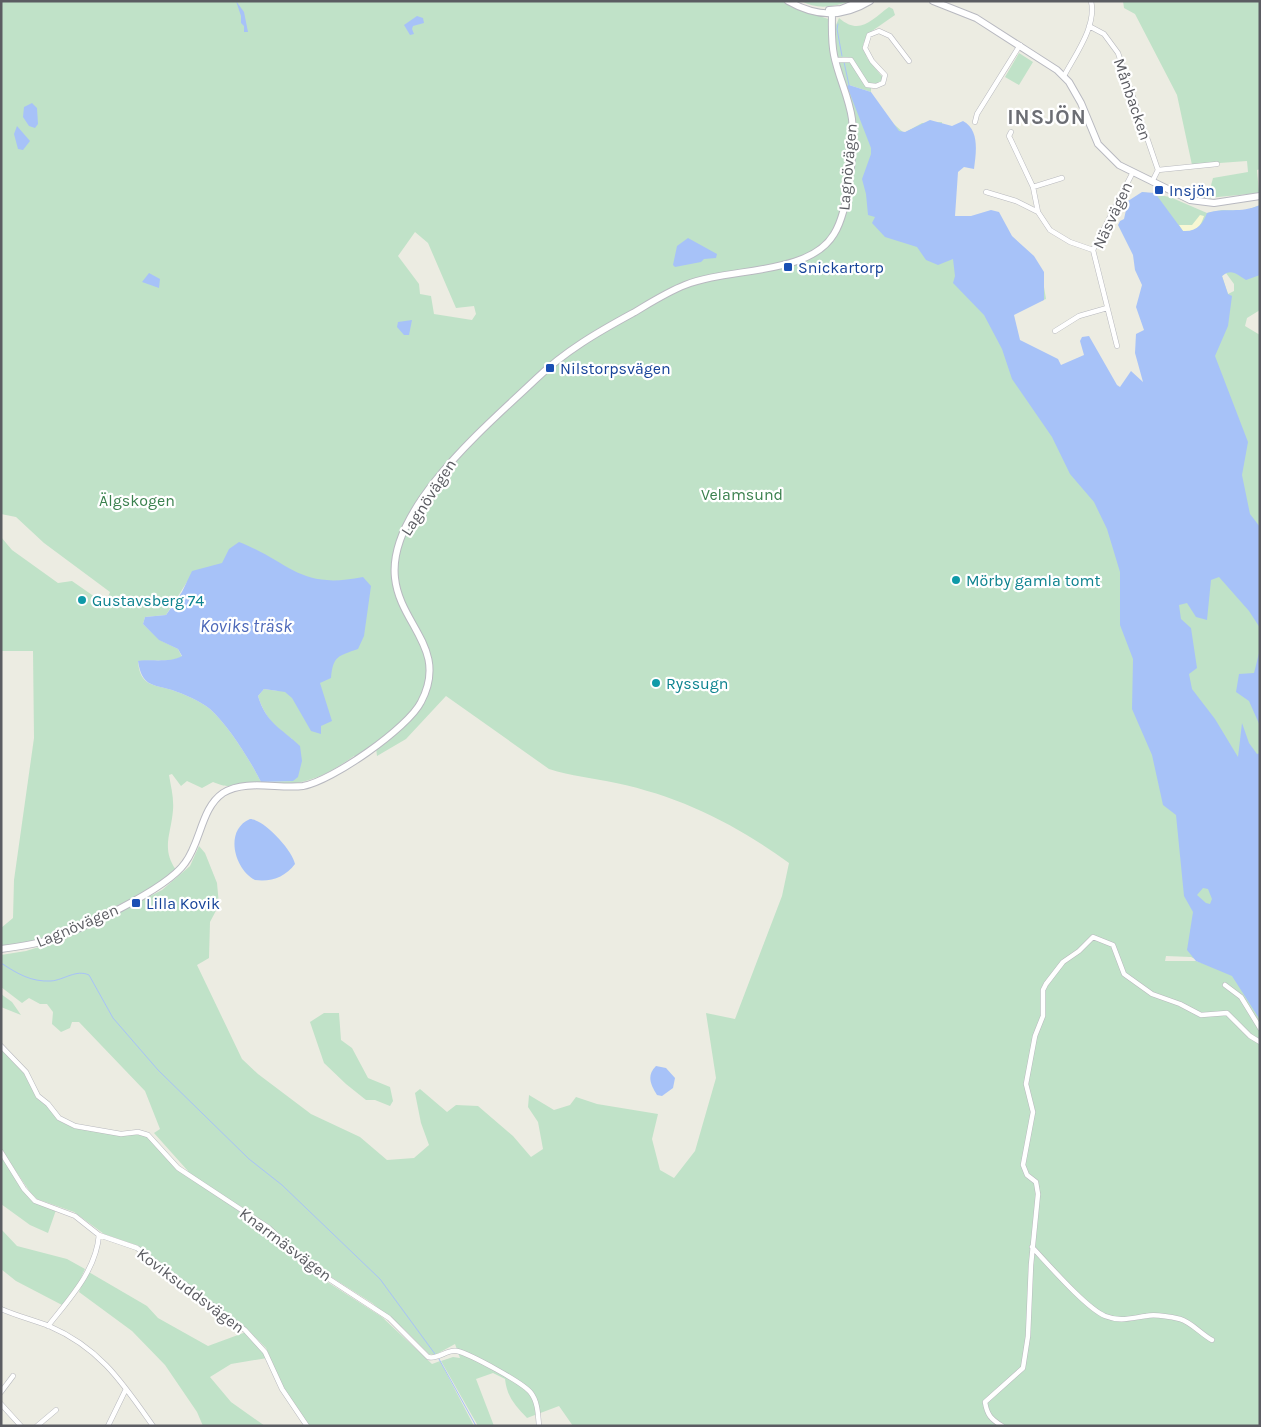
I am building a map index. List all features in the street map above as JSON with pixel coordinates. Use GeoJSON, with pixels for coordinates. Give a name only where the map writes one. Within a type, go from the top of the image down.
{"type":"FeatureCollection","features":[{"type":"Feature","properties":{"kind":"street"},"geometry":{"type":"LineString","coordinates":[[788,1],[808,10],[832,13],[850,11],[870,1]]}},
{"type":"Feature","properties":{"kind":"street"},"geometry":{"type":"LineString","coordinates":[[794,1],[832,13],[861,1]]}},
{"type":"Feature","properties":{"kind":"street"},"geometry":{"type":"LineString","coordinates":[[933,1],[969,15],[1020,45],[1051,65],[1064,76],[1080,103],[1098,144],[1115,162],[1173,193],[1198,201],[1214,203],[1260,196]]}},
{"type":"Feature","properties":{"kind":"street"},"geometry":{"type":"LineString","coordinates":[[1064,76],[1089,26],[1092,16],[1091,1]]}},
{"type":"Feature","properties":{"kind":"street","name":"Lagnövägen"},"geometry":{"type":"LineString","coordinates":[[1,949],[55,938],[166,883],[188,860],[209,809],[214,801],[227,790],[242,786],[292,787],[317,782],[367,752],[412,717],[425,694],[430,670],[427,647],[400,597],[395,581],[397,550],[410,520],[437,478],[458,453],[552,364],[582,341],[682,286],[723,274],[793,263],[818,252],[830,241],[840,224],[845,206],[853,138],[850,108],[840,59],[832,40],[832,13]]}},
{"type":"Feature","properties":{"kind":"street","name":"Månbacken"},"geometry":{"type":"LineString","coordinates":[[1089,26],[1104,34],[1118,53],[1158,170]]}},
{"type":"Feature","properties":{"kind":"street"},"geometry":{"type":"LineString","coordinates":[[840,59],[854,62],[866,85],[876,86],[883,83],[885,75],[872,61],[865,48],[870,35],[879,31],[890,36],[909,61]]}},
{"type":"Feature","properties":{"kind":"street"},"geometry":{"type":"LineString","coordinates":[[975,122],[977,114],[1020,45]]}},
{"type":"Feature","properties":{"kind":"street"},"geometry":{"type":"LineString","coordinates":[[1011,132],[1009,136],[1033,187],[1038,212],[1050,230],[1063,239],[1094,250]]}},
{"type":"Feature","properties":{"kind":"street"},"geometry":{"type":"LineString","coordinates":[[1152,182],[1158,170],[1217,164]]}},
{"type":"Feature","properties":{"kind":"street","name":"Näsvägen"},"geometry":{"type":"LineString","coordinates":[[1116,346],[1094,250],[1133,172]]}},
{"type":"Feature","properties":{"kind":"street"},"geometry":{"type":"LineString","coordinates":[[1033,187],[1062,178]]}},
{"type":"Feature","properties":{"kind":"street"},"geometry":{"type":"LineString","coordinates":[[986,192],[1016,201],[1038,212]]}},
{"type":"Feature","properties":{"kind":"street"},"geometry":{"type":"LineString","coordinates":[[1054,331],[1079,316],[1106,308]]}},
{"type":"Feature","properties":{"kind":"street"},"geometry":{"type":"LineString","coordinates":[[1002,1426],[991,1419],[986,1411],[985,1402],[1023,1366],[1028,1336],[1032,1247],[1038,1188],[1023,1165],[1033,1112],[1026,1084],[1035,1036],[1043,1016],[1046,984],[1063,962],[1079,952],[1093,937],[1106,940],[1113,945],[1124,974],[1152,994],[1180,1004],[1201,1016],[1227,1013],[1250,1036],[1260,1042]]}},
{"type":"Feature","properties":{"kind":"street"},"geometry":{"type":"LineString","coordinates":[[1225,985],[1241,996],[1260,1028]]}},
{"type":"Feature","properties":{"kind":"street","name":"Knarrnäsvägen"},"geometry":{"type":"LineString","coordinates":[[1,1046],[26,1072],[38,1096],[48,1104],[59,1118],[75,1126],[121,1134],[138,1132],[148,1135],[178,1168],[270,1228],[306,1264],[389,1318],[428,1357],[433,1358],[448,1352],[458,1351],[504,1374],[528,1390],[536,1406],[539,1426]]}},
{"type":"Feature","properties":{"kind":"street","name":"Koviksuddsvägen"},"geometry":{"type":"LineString","coordinates":[[1,1152],[24,1188],[35,1201],[75,1216],[99,1235],[137,1248],[245,1330],[265,1352],[282,1389],[306,1426]]}},
{"type":"Feature","properties":{"kind":"street"},"geometry":{"type":"LineString","coordinates":[[48,1326],[77,1292],[95,1254],[99,1235]]}},
{"type":"Feature","properties":{"kind":"street"},"geometry":{"type":"LineString","coordinates":[[1032,1247],[1092,1307],[1103,1315],[1123,1320],[1149,1315],[1179,1319],[1186,1321],[1199,1333],[1212,1340]]}},
{"type":"Feature","properties":{"kind":"street"},"geometry":{"type":"LineString","coordinates":[[1,1310],[48,1326],[91,1349],[111,1369],[153,1426]]}},
{"type":"Feature","properties":{"kind":"street"},"geometry":{"type":"LineString","coordinates":[[1,1392],[13,1376]]}},
{"type":"Feature","properties":{"kind":"street"},"geometry":{"type":"LineString","coordinates":[[108,1426],[126,1389]]}},
{"type":"Feature","properties":{"kind":"street"},"geometry":{"type":"LineString","coordinates":[[1,1404],[21,1426]]}},
{"type":"Feature","properties":{"kind":"street"},"geometry":{"type":"LineString","coordinates":[[36,1426],[56,1410]]}},
{"type":"Feature","properties":{"kind":"green space","name":"Velamsund"},"geometry":{"type":"Polygon","coordinates":[[[1,1],[784,1],[796,9],[835,21],[836,25],[839,18],[853,26],[859,26],[871,21],[889,7],[893,9],[895,15],[872,31],[863,44],[867,58],[884,79],[879,84],[865,80],[854,61],[842,57],[843,60],[853,63],[863,83],[871,88],[871,92],[849,85],[904,133],[922,123],[942,122],[940,133],[946,220],[1042,275],[1046,299],[1025,307],[1003,311],[1016,346],[1118,400],[1153,388],[1157,339],[1142,192],[1170,197],[1207,213],[1222,210],[1244,211],[1260,205],[1260,310],[1247,318],[1245,326],[1260,335],[1260,1426],[573,1426],[559,1406],[527,1418],[515,1405],[505,1379],[493,1373],[476,1379],[494,1426],[478,1426],[441,1361],[453,1357],[460,1358],[455,1344],[435,1355],[429,1354],[404,1329],[372,1303],[309,1263],[277,1233],[188,1173],[154,1133],[160,1129],[145,1091],[79,1022],[72,1022],[70,1028],[61,1032],[52,1024],[53,1012],[47,1004],[40,1004],[29,998],[22,1003],[1,987],[1,955],[26,951],[65,939],[162,890],[190,866],[199,846],[205,853],[217,883],[219,905],[210,922],[209,958],[197,965],[242,1059],[258,1074],[311,1114],[360,1137],[387,1160],[414,1158],[429,1145],[421,1123],[415,1093],[420,1089],[447,1112],[456,1105],[478,1106],[513,1136],[531,1157],[543,1149],[538,1122],[528,1107],[529,1095],[554,1110],[570,1105],[576,1097],[597,1104],[658,1114],[652,1139],[660,1170],[674,1178],[695,1151],[716,1078],[706,1013],[735,1019],[782,896],[789,863],[728,824],[686,804],[640,789],[549,769],[446,696],[406,739],[377,756],[376,748],[358,760],[354,756],[327,773],[303,782],[278,785],[240,784],[227,786],[213,782],[202,788],[187,781],[181,786],[172,774],[169,775],[173,806],[168,848],[171,862],[176,870],[152,889],[61,932],[21,945],[1,947],[1,928],[13,918],[14,880],[34,738],[33,651],[1,651],[1,537],[12,550],[58,583],[72,581],[105,604],[110,592],[44,543],[16,517],[1,514],[1,1]],[[415,232],[398,256],[419,284],[420,294],[431,296],[434,314],[472,320],[476,314],[474,306],[456,308],[428,243],[415,232]],[[1226,273],[1222,276],[1228,294],[1234,291],[1234,284],[1226,273]],[[187,582],[166,615],[145,617],[143,624],[160,640],[178,649],[182,657],[167,660],[138,661],[144,680],[153,685],[187,696],[210,709],[238,743],[261,782],[292,781],[295,778],[292,739],[271,721],[263,710],[258,696],[264,689],[278,691],[187,582]],[[1166,956],[1165,961],[1196,961],[1205,964],[1191,957],[1166,956]]]}},
{"type":"Feature","properties":{"kind":"green space"},"geometry":{"type":"Polygon","coordinates":[[[801,1],[851,1],[838,5],[819,7],[801,1]]]}},
{"type":"Feature","properties":{"kind":"green space"},"geometry":{"type":"Polygon","coordinates":[[[1123,1],[1260,1],[1260,169],[1257,170],[1259,193],[1208,198],[1193,197],[1193,189],[1210,189],[1213,178],[1248,172],[1247,161],[1192,165],[1177,95],[1135,14],[1124,8],[1123,1]]]}},
{"type":"Feature","properties":{"kind":"green space"},"geometry":{"type":"Polygon","coordinates":[[[1019,53],[1033,62],[1019,85],[1005,77],[1019,53]]]}},
{"type":"Feature","properties":{"kind":"green space"},"geometry":{"type":"Polygon","coordinates":[[[1,994],[12,1002],[21,1015],[1,1007],[1,994]]]}},
{"type":"Feature","properties":{"kind":"green space"},"geometry":{"type":"Polygon","coordinates":[[[324,1013],[339,1013],[341,1040],[352,1048],[368,1078],[390,1087],[393,1101],[390,1106],[375,1100],[366,1100],[324,1063],[310,1022],[324,1013]]]}},
{"type":"Feature","properties":{"kind":"green space"},"geometry":{"type":"Polygon","coordinates":[[[1,1049],[25,1073],[36,1097],[47,1104],[67,1124],[147,1136],[177,1169],[269,1229],[304,1267],[382,1317],[432,1364],[440,1361],[474,1426],[308,1426],[283,1389],[266,1348],[246,1328],[162,1266],[139,1246],[104,1234],[74,1212],[37,1199],[30,1192],[1,1149],[1,1049]]]}},
{"type":"Feature","properties":{"kind":"green space"},"geometry":{"type":"Polygon","coordinates":[[[1,1157],[33,1202],[56,1210],[48,1233],[30,1225],[1,1204],[1,1157]]]}},
{"type":"Feature","properties":{"kind":"green space"},"geometry":{"type":"Polygon","coordinates":[[[1,1229],[17,1246],[67,1259],[85,1269],[75,1291],[62,1305],[16,1281],[1,1269],[1,1229]]]}},
{"type":"Feature","properties":{"kind":"green space"},"geometry":{"type":"Polygon","coordinates":[[[87,1271],[147,1306],[158,1318],[208,1346],[246,1332],[267,1358],[231,1364],[210,1377],[231,1402],[265,1426],[203,1426],[197,1412],[165,1365],[132,1331],[79,1292],[87,1271]]]}},
{"type":"Feature","properties":{"kind":"sand"},"geometry":{"type":"Polygon","coordinates":[[[1200,215],[1204,216],[1197,228],[1191,231],[1183,231],[1179,225],[1192,225],[1200,215]]]}},
{"type":"Feature","properties":{"kind":"water"},"geometry":{"type":"Polygon","coordinates":[[[236,1],[244,12],[248,32],[244,32],[236,1]]]}},
{"type":"Feature","properties":{"kind":"water"},"geometry":{"type":"Polygon","coordinates":[[[417,16],[423,18],[424,23],[413,26],[414,34],[410,35],[404,25],[417,16]]]}},
{"type":"Feature","properties":{"kind":"water","name":"Insjön"},"geometry":{"type":"Polygon","coordinates":[[[847,86],[871,92],[899,131],[905,132],[930,120],[952,126],[963,121],[968,125],[976,142],[976,156],[974,169],[964,167],[958,172],[955,216],[971,216],[991,210],[999,212],[1012,236],[1034,256],[1044,272],[1044,300],[1014,315],[1020,340],[1058,359],[1061,365],[1084,355],[1080,341],[1082,337],[1089,336],[1117,385],[1120,387],[1131,371],[1143,382],[1135,353],[1136,334],[1144,330],[1136,307],[1142,285],[1135,270],[1133,255],[1118,225],[1124,219],[1128,201],[1142,192],[1155,193],[1183,231],[1196,228],[1202,223],[1207,213],[1253,208],[1260,205],[1260,275],[1246,280],[1232,272],[1222,276],[1228,294],[1232,296],[1228,326],[1215,356],[1248,442],[1242,475],[1250,514],[1260,527],[1260,628],[1249,611],[1219,577],[1211,580],[1207,620],[1196,617],[1187,603],[1179,605],[1181,619],[1191,628],[1197,668],[1189,674],[1192,689],[1215,719],[1238,757],[1242,723],[1249,743],[1257,754],[1260,753],[1260,1020],[1232,976],[1196,961],[1187,950],[1193,912],[1184,896],[1176,815],[1163,805],[1152,755],[1132,709],[1133,659],[1120,625],[1120,572],[1107,529],[1094,502],[1070,474],[1052,437],[1012,379],[1002,349],[984,315],[953,283],[955,276],[953,259],[938,265],[926,260],[917,247],[885,237],[872,223],[875,217],[868,215],[862,179],[871,154],[871,148],[847,86]],[[1203,888],[1197,895],[1210,904],[1212,899],[1208,889],[1203,888]]]}},
{"type":"Feature","properties":{"kind":"water"},"geometry":{"type":"Polygon","coordinates":[[[32,103],[37,108],[38,124],[35,128],[29,126],[23,117],[24,107],[32,103]]]}},
{"type":"Feature","properties":{"kind":"water"},"geometry":{"type":"Polygon","coordinates":[[[17,126],[30,141],[23,150],[18,149],[14,134],[17,126]]]}},
{"type":"Feature","properties":{"kind":"water"},"geometry":{"type":"Polygon","coordinates":[[[688,238],[717,254],[716,258],[704,259],[701,262],[675,267],[673,265],[677,246],[688,238]]]}},
{"type":"Feature","properties":{"kind":"water"},"geometry":{"type":"Polygon","coordinates":[[[149,273],[160,279],[159,288],[142,282],[149,273]]]}},
{"type":"Feature","properties":{"kind":"water"},"geometry":{"type":"Polygon","coordinates":[[[412,320],[409,335],[404,335],[397,327],[398,322],[412,320]]]}},
{"type":"Feature","properties":{"kind":"water","name":"Koviks träsk"},"geometry":{"type":"Polygon","coordinates":[[[239,542],[310,577],[324,580],[341,580],[363,577],[371,586],[364,636],[358,649],[341,655],[333,665],[331,678],[320,683],[332,721],[321,726],[321,734],[311,731],[292,698],[285,692],[264,689],[258,696],[265,713],[270,719],[300,746],[302,761],[298,777],[293,781],[261,782],[238,743],[210,709],[187,696],[149,683],[142,675],[138,661],[167,660],[182,656],[178,649],[159,640],[143,624],[145,617],[166,615],[182,592],[192,571],[222,563],[229,549],[239,542]]]}},
{"type":"Feature","properties":{"kind":"water"},"geometry":{"type":"Polygon","coordinates":[[[1260,649],[1260,726],[1249,701],[1236,692],[1239,674],[1254,673],[1260,649]]]}},
{"type":"Feature","properties":{"kind":"water"},"geometry":{"type":"Polygon","coordinates":[[[250,819],[256,820],[270,830],[284,844],[293,858],[295,864],[278,878],[255,880],[248,875],[237,859],[235,840],[237,832],[242,824],[250,819]]]}},
{"type":"Feature","properties":{"kind":"water"},"geometry":{"type":"Polygon","coordinates":[[[656,1066],[666,1068],[675,1078],[673,1088],[662,1096],[657,1095],[650,1080],[651,1073],[656,1066]]]}},
{"type":"Feature","properties":{"kind":"waterway"},"geometry":{"type":"LineString","coordinates":[[838,24],[837,29],[842,56]]}},
{"type":"Feature","properties":{"kind":"waterway"},"geometry":{"type":"LineString","coordinates":[[844,62],[849,85]]}},
{"type":"Feature","properties":{"kind":"waterway"},"geometry":{"type":"LineString","coordinates":[[1,963],[19,974],[31,979],[44,981],[56,980],[79,973],[89,975],[113,1018],[158,1070],[249,1159],[282,1185],[380,1279],[435,1354]]}},
{"type":"Feature","properties":{"kind":"waterway"},"geometry":{"type":"LineString","coordinates":[[439,1359],[476,1426]]}},
{"type":"Feature","properties":{"kind":"place","name":"Insjön"},"geometry":{"type":"Point","coordinates":[1159,190]}},
{"type":"Feature","properties":{"kind":"place","name":"Snickartorp"},"geometry":{"type":"Point","coordinates":[788,267]}},
{"type":"Feature","properties":{"kind":"place","name":"Nilstorpsvägen"},"geometry":{"type":"Point","coordinates":[550,368]}},
{"type":"Feature","properties":{"kind":"place","name":"Mörby gamla tomt"},"geometry":{"type":"Point","coordinates":[956,580]}},
{"type":"Feature","properties":{"kind":"place","name":"Gustavsberg 74"},"geometry":{"type":"Point","coordinates":[82,600]}},
{"type":"Feature","properties":{"kind":"place","name":"Ryssugn"},"geometry":{"type":"Point","coordinates":[656,683]}},
{"type":"Feature","properties":{"kind":"place","name":"Lilla Kovik"},"geometry":{"type":"Point","coordinates":[136,903]}},
{"type":"Feature","properties":{"kind":"district","name":"INSJÖN"},"geometry":{"type":"Point","coordinates":[1047,117]}},
{"type":"Feature","properties":{"kind":"park label","name":"Älgskogen"},"geometry":{"type":"Point","coordinates":[137,500]}}]}
